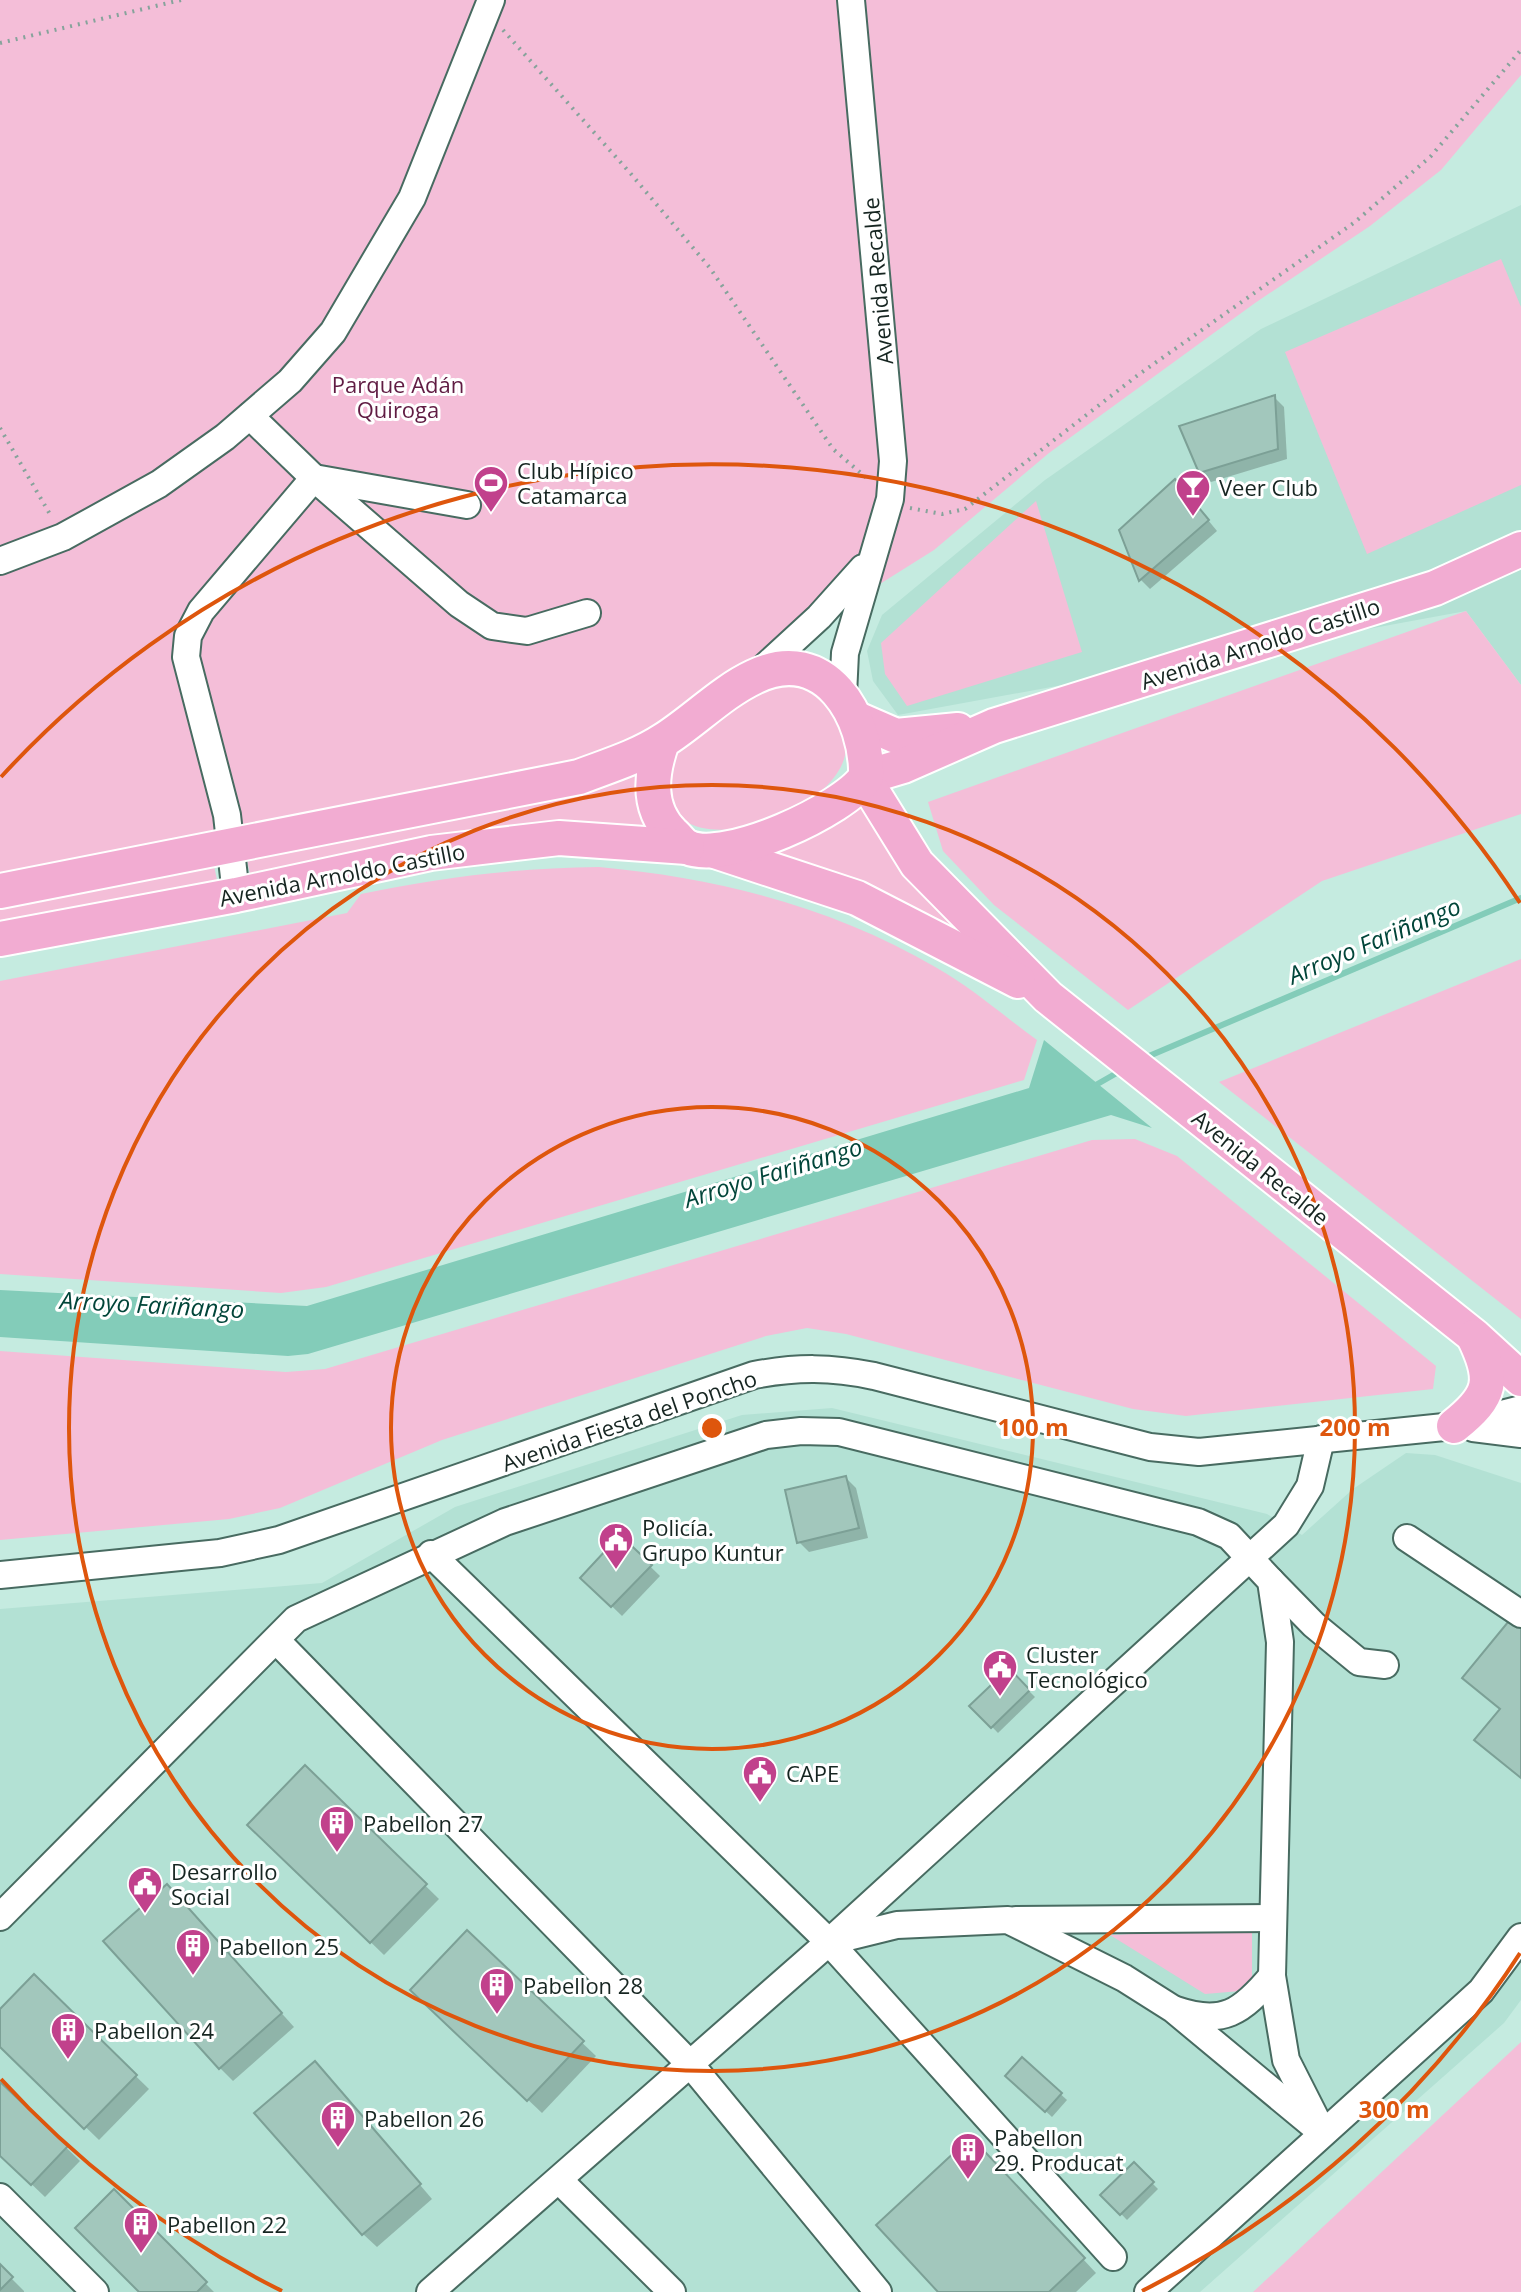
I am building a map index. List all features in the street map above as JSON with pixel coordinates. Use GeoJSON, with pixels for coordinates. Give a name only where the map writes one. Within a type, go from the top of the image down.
{"type":"FeatureCollection","features":[{"type":"Feature","properties":{"kind":"main road","name":"Avenida Arnoldo Castillo"},"geometry":{"type":"LineString","coordinates":[[865,779],[903,766],[994,726],[1435,588],[1521,549]]}},
{"type":"Feature","properties":{"kind":"main road"},"geometry":{"type":"LineString","coordinates":[[0,891],[579,777],[662,742],[754,677],[787,669],[807,672],[825,680],[850,707],[865,748],[865,779],[845,800],[811,819],[761,838],[699,848],[668,829],[651,788],[662,742]]}},
{"type":"Feature","properties":{"kind":"main road","name":"Avenida Arnoldo Castillo"},"geometry":{"type":"LineString","coordinates":[[850,707],[896,736],[994,726]]}},
{"type":"Feature","properties":{"kind":"main road","name":"Avenida Recalde"},"geometry":{"type":"LineString","coordinates":[[865,779],[917,864],[1048,997],[1474,1336],[1521,1379]]}},
{"type":"Feature","properties":{"kind":"main road","name":"Avenida Arnoldo Castillo"},"geometry":{"type":"LineString","coordinates":[[0,939],[236,895],[431,853],[559,838],[699,848]]}},
{"type":"Feature","properties":{"kind":"main road","name":"Avenida Recalde"},"geometry":{"type":"LineString","coordinates":[[699,848],[857,898],[1048,997]]}},
{"type":"Feature","properties":{"kind":"main road"},"geometry":{"type":"LineString","coordinates":[[1454,1426],[1482,1401],[1488,1383],[1488,1365],[1474,1336]]}},
{"type":"Feature","properties":{"kind":"main road","name":"Avenida Recalde"},"geometry":{"type":"LineString","coordinates":[[1474,1336],[1521,1358]]}},
{"type":"Feature","properties":{"kind":"street","name":"Avenida Recalde"},"geometry":{"type":"LineString","coordinates":[[850,707],[845,653],[890,499],[893,461],[851,0]]}},
{"type":"Feature","properties":{"kind":"street"},"geometry":{"type":"LineString","coordinates":[[0,561],[63,537],[159,484],[250,416],[290,381],[333,332],[412,198],[489,7]]}},
{"type":"Feature","properties":{"kind":"street"},"geometry":{"type":"LineString","coordinates":[[250,416],[314,478],[459,604],[492,626],[527,631],[587,613]]}},
{"type":"Feature","properties":{"kind":"street"},"geometry":{"type":"LineString","coordinates":[[314,478],[467,505]]}},
{"type":"Feature","properties":{"kind":"street"},"geometry":{"type":"LineString","coordinates":[[236,895],[227,815],[186,657],[188,636],[201,611],[314,478]]}},
{"type":"Feature","properties":{"kind":"street","name":"Avenida Recalde"},"geometry":{"type":"LineString","coordinates":[[754,677],[819,617],[871,560]]}},
{"type":"Feature","properties":{"kind":"street","name":"Avenida Fiesta del Poncho"},"geometry":{"type":"LineString","coordinates":[[0,1575],[220,1553],[279,1540],[754,1375],[798,1367],[834,1368],[874,1376],[1150,1447],[1199,1452],[1454,1426],[1521,1409]]}},
{"type":"Feature","properties":{"kind":"street","name":"Avenida Fiesta del Poncho"},"geometry":{"type":"LineString","coordinates":[[1454,1426],[1521,1434]]}},
{"type":"Feature","properties":{"kind":"street"},"geometry":{"type":"LineString","coordinates":[[0,1917],[296,1619],[505,1522],[766,1435],[801,1431],[839,1432],[1198,1522],[1229,1536],[1314,1625],[1359,1662],[1385,1665]]}},
{"type":"Feature","properties":{"kind":"street"},"geometry":{"type":"LineString","coordinates":[[430,2292],[829,1942],[1286,1525],[1310,1486],[1321,1439]]}},
{"type":"Feature","properties":{"kind":"street"},"geometry":{"type":"LineString","coordinates":[[1407,1538],[1521,1614]]}},
{"type":"Feature","properties":{"kind":"street"},"geometry":{"type":"LineString","coordinates":[[431,1554],[829,1942],[1113,2257]]}},
{"type":"Feature","properties":{"kind":"street"},"geometry":{"type":"LineString","coordinates":[[1271,1581],[1280,1642],[1272,1976],[1286,2060],[1323,2133]]}},
{"type":"Feature","properties":{"kind":"street"},"geometry":{"type":"LineString","coordinates":[[276,1640],[691,2065],[878,2292]]}},
{"type":"Feature","properties":{"kind":"street"},"geometry":{"type":"LineString","coordinates":[[829,1942],[897,1925],[1008,1920],[1272,1918]]}},
{"type":"Feature","properties":{"kind":"street"},"geometry":{"type":"LineString","coordinates":[[1008,1920],[1124,1978],[1173,2009],[1323,2133]]}},
{"type":"Feature","properties":{"kind":"street"},"geometry":{"type":"LineString","coordinates":[[1148,2292],[1481,1991],[1521,1937]]}},
{"type":"Feature","properties":{"kind":"street"},"geometry":{"type":"LineString","coordinates":[[1173,2009],[1200,2018],[1227,2015],[1249,2004],[1272,1976]]}},
{"type":"Feature","properties":{"kind":"street"},"geometry":{"type":"LineString","coordinates":[[559,2180],[672,2292]]}},
{"type":"Feature","properties":{"kind":"street"},"geometry":{"type":"LineString","coordinates":[[0,2197],[95,2292]]}},
{"type":"Feature","properties":{"kind":"path"},"geometry":{"type":"LineString","coordinates":[[0,43],[181,0]]}},
{"type":"Feature","properties":{"kind":"path"},"geometry":{"type":"LineString","coordinates":[[489,7],[710,268],[833,449],[890,499],[914,511],[942,514],[965,509],[1138,375],[1355,222],[1431,156],[1521,50]]}},
{"type":"Feature","properties":{"kind":"path"},"geometry":{"type":"LineString","coordinates":[[0,428],[63,537]]}},
{"type":"Feature","properties":{"kind":"shaded area"},"geometry":{"type":"Polygon","coordinates":[[[1521,205],[1521,685],[1466,611],[898,715],[873,681],[867,651],[882,615],[1045,480],[1261,329],[1521,205]]]}},
{"type":"Feature","properties":{"kind":"shaded area","name":"CAPE"},"geometry":{"type":"Polygon","coordinates":[[[832,1408],[1267,1514],[1302,1535],[1353,1489],[1406,1453],[1435,1455],[1521,1483],[1521,2000],[1504,2023],[1200,2292],[0,2292],[0,1609],[322,1583],[455,1507],[742,1415],[832,1408]]]}},
{"type":"Feature","properties":{"kind":"green space","name":"Parque Adán Quiroga"},"geometry":{"type":"Polygon","coordinates":[[[0,0],[1521,0],[1521,75],[1441,170],[1370,226],[1255,303],[1049,453],[934,550],[614,751],[515,777],[0,876],[0,0]]]}},
{"type":"Feature","properties":{"kind":"green space"},"geometry":{"type":"Polygon","coordinates":[[[1501,259],[1521,307],[1521,485],[1367,554],[1285,352],[1501,259]]]}},
{"type":"Feature","properties":{"kind":"green space"},"geometry":{"type":"Polygon","coordinates":[[[1036,501],[1082,652],[907,706],[885,674],[881,643],[1036,501]]]}},
{"type":"Feature","properties":{"kind":"green space"},"geometry":{"type":"Polygon","coordinates":[[[1466,611],[1521,685],[1521,814],[1322,881],[1128,1010],[994,905],[943,851],[928,802],[1466,611]]]}},
{"type":"Feature","properties":{"kind":"green space"},"geometry":{"type":"Polygon","coordinates":[[[764,685],[801,687],[817,694],[831,710],[839,723],[846,751],[834,778],[808,801],[775,818],[739,828],[706,829],[681,818],[670,793],[670,767],[675,752],[764,685]]]}},
{"type":"Feature","properties":{"kind":"green space"},"geometry":{"type":"Polygon","coordinates":[[[633,771],[638,774],[650,831],[378,851],[250,874],[246,855],[633,771]]]}},
{"type":"Feature","properties":{"kind":"green space"},"geometry":{"type":"Polygon","coordinates":[[[865,802],[973,939],[764,849],[865,802]]]}},
{"type":"Feature","properties":{"kind":"green space"},"geometry":{"type":"Polygon","coordinates":[[[213,861],[217,880],[0,924],[0,902],[213,861]]]}},
{"type":"Feature","properties":{"kind":"green space"},"geometry":{"type":"Polygon","coordinates":[[[599,867],[688,879],[774,899],[816,912],[898,947],[963,984],[1037,1040],[1024,1080],[326,1287],[281,1293],[0,1274],[0,981],[347,913],[361,894],[391,888],[509,872],[599,867]]]}},
{"type":"Feature","properties":{"kind":"green space"},"geometry":{"type":"Polygon","coordinates":[[[1521,959],[1521,1319],[1219,1082],[1521,959]]]}},
{"type":"Feature","properties":{"kind":"green space"},"geometry":{"type":"Polygon","coordinates":[[[1135,1139],[1177,1156],[1436,1366],[1433,1389],[1186,1416],[1133,1409],[846,1334],[807,1328],[766,1336],[442,1440],[280,1508],[229,1519],[0,1540],[0,1351],[286,1372],[325,1369],[1092,1140],[1135,1139]]]}},
{"type":"Feature","properties":{"kind":"green space"},"geometry":{"type":"Polygon","coordinates":[[[1252,1928],[1252,1990],[1205,1994],[1110,1935],[1252,1928]]]}},
{"type":"Feature","properties":{"kind":"green space"},"geometry":{"type":"Polygon","coordinates":[[[1521,2042],[1521,2292],[1253,2292],[1521,2042]]]}},
{"type":"Feature","properties":{"kind":"water"},"geometry":{"type":"Polygon","coordinates":[[[1044,1040],[1152,1128],[1111,1115],[308,1354],[288,1356],[0,1337],[0,1290],[307,1306],[1029,1088],[1044,1040]]]}},
{"type":"Feature","properties":{"kind":"building"},"geometry":{"type":"Polygon","coordinates":[[[1275,395],[1278,449],[1199,473],[1179,426],[1275,395]]]}},
{"type":"Feature","properties":{"kind":"building"},"geometry":{"type":"Polygon","coordinates":[[[1175,479],[1209,520],[1139,581],[1119,530],[1175,479]]]}},
{"type":"Feature","properties":{"kind":"building"},"geometry":{"type":"Polygon","coordinates":[[[846,1476],[859,1528],[797,1543],[785,1490],[846,1476]]]}},
{"type":"Feature","properties":{"kind":"building","name":"Policía. Grupo Kuntur"},"geometry":{"type":"Polygon","coordinates":[[[620,1535],[652,1565],[611,1607],[580,1578],[620,1535]]]}},
{"type":"Feature","properties":{"kind":"building"},"geometry":{"type":"Polygon","coordinates":[[[1513,1616],[1521,1623],[1521,1778],[1474,1740],[1500,1709],[1462,1678],[1513,1616]]]}},
{"type":"Feature","properties":{"kind":"building","name":"Cluster Tecnológico"},"geometry":{"type":"Polygon","coordinates":[[[1009,1668],[1030,1690],[991,1728],[969,1706],[1009,1668]]]}},
{"type":"Feature","properties":{"kind":"building","name":"Pabellon 27"},"geometry":{"type":"Polygon","coordinates":[[[305,1765],[427,1884],[370,1943],[247,1825],[305,1765]]]}},
{"type":"Feature","properties":{"kind":"building","name":"Pabellon 25"},"geometry":{"type":"Polygon","coordinates":[[[167,1884],[282,2013],[219,2069],[103,1941],[167,1884]]]}},
{"type":"Feature","properties":{"kind":"building","name":"Pabellon 28"},"geometry":{"type":"Polygon","coordinates":[[[467,1930],[584,2041],[527,2101],[410,1990],[467,1930]]]}},
{"type":"Feature","properties":{"kind":"building","name":"Pabellon 24"},"geometry":{"type":"Polygon","coordinates":[[[34,1974],[137,2075],[84,2129],[0,2047],[0,2009],[34,1974]]]}},
{"type":"Feature","properties":{"kind":"building"},"geometry":{"type":"Polygon","coordinates":[[[1022,2057],[1062,2093],[1045,2112],[1005,2076],[1022,2057]]]}},
{"type":"Feature","properties":{"kind":"building","name":"Pabellon 26"},"geometry":{"type":"Polygon","coordinates":[[[315,2061],[421,2184],[362,2235],[254,2113],[315,2061]]]}},
{"type":"Feature","properties":{"kind":"building"},"geometry":{"type":"Polygon","coordinates":[[[0,2082],[68,2146],[31,2185],[0,2156],[0,2082]]]}},
{"type":"Feature","properties":{"kind":"building","name":"Pabellon 29. Producat"},"geometry":{"type":"Polygon","coordinates":[[[971,2137],[1085,2258],[1049,2292],[938,2292],[876,2225],[971,2137]]]}},
{"type":"Feature","properties":{"kind":"building"},"geometry":{"type":"Polygon","coordinates":[[[1134,2162],[1154,2182],[1120,2215],[1100,2195],[1134,2162]]]}},
{"type":"Feature","properties":{"kind":"building","name":"Pabellon 22"},"geometry":{"type":"Polygon","coordinates":[[[114,2189],[207,2282],[197,2292],[139,2292],[75,2228],[114,2189]]]}},
{"type":"Feature","properties":{"kind":"building"},"geometry":{"type":"Polygon","coordinates":[[[0,2264],[13,2277],[0,2290],[0,2264]]]}},
{"type":"Feature","properties":{"kind":"waterway","name":"Arroyo Fariñango"},"geometry":{"type":"LineString","coordinates":[[1142,1059],[1521,898]]}},
{"type":"Feature","properties":{"kind":"waterway","name":"Arroyo Fariñango"},"geometry":{"type":"LineString","coordinates":[[1094,1086],[1122,1070]]}},
{"type":"Feature","properties":{"kind":"place","name":"Club Hípico Catamarca"},"geometry":{"type":"Point","coordinates":[491,514]}},
{"type":"Feature","properties":{"kind":"place","name":"Veer Club"},"geometry":{"type":"Point","coordinates":[1193,518]}},
{"type":"Feature","properties":{"kind":"place","name":"Policía. Grupo Kuntur"},"geometry":{"type":"Point","coordinates":[616,1571]}},
{"type":"Feature","properties":{"kind":"place","name":"Cluster Tecnológico"},"geometry":{"type":"Point","coordinates":[1000,1698]}},
{"type":"Feature","properties":{"kind":"place","name":"CAPE"},"geometry":{"type":"Point","coordinates":[760,1804]}},
{"type":"Feature","properties":{"kind":"place","name":"Pabellon 27"},"geometry":{"type":"Point","coordinates":[337,1854]}},
{"type":"Feature","properties":{"kind":"place","name":"Desarrollo Social"},"geometry":{"type":"Point","coordinates":[145,1915]}},
{"type":"Feature","properties":{"kind":"place","name":"Pabellon 25"},"geometry":{"type":"Point","coordinates":[193,1977]}},
{"type":"Feature","properties":{"kind":"place","name":"Pabellon 28"},"geometry":{"type":"Point","coordinates":[497,2016]}},
{"type":"Feature","properties":{"kind":"place","name":"Pabellon 24"},"geometry":{"type":"Point","coordinates":[68,2061]}},
{"type":"Feature","properties":{"kind":"place","name":"Pabellon 26"},"geometry":{"type":"Point","coordinates":[338,2149]}},
{"type":"Feature","properties":{"kind":"place","name":"Pabellon 29. Producat"},"geometry":{"type":"Point","coordinates":[968,2181]}},
{"type":"Feature","properties":{"kind":"place","name":"Pabellon 22"},"geometry":{"type":"Point","coordinates":[141,2255]}}]}
